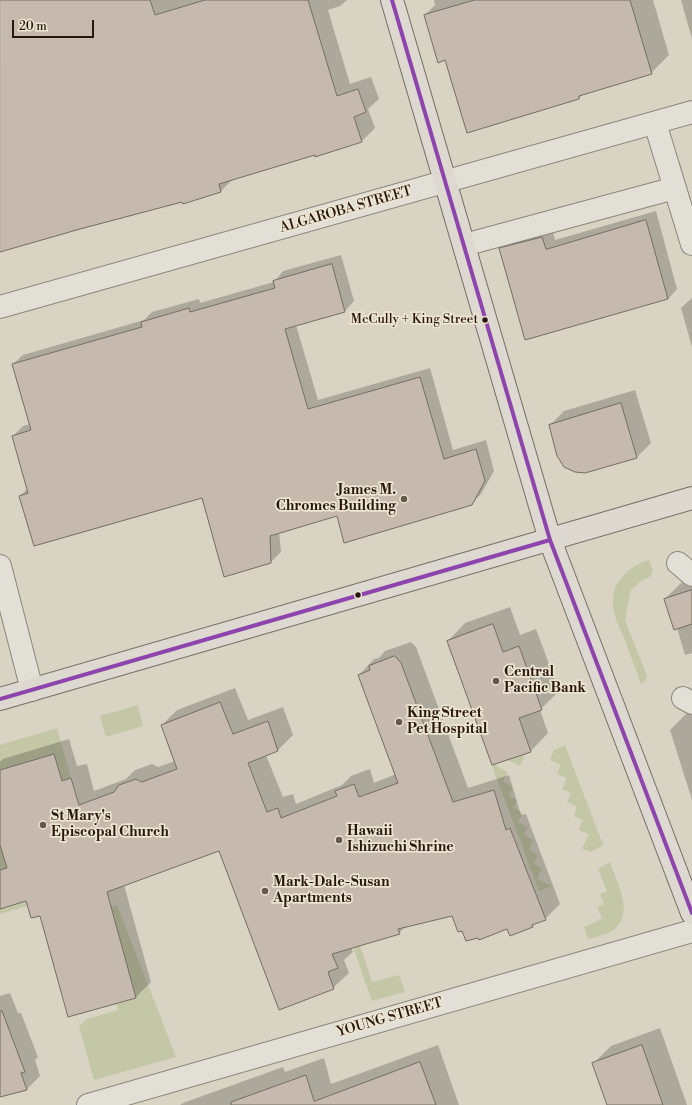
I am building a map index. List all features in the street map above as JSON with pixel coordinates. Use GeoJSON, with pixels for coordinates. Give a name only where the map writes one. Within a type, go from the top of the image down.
{"type":"FeatureCollection","features":[{"type":"Feature","properties":{"kind":"main road"},"geometry":{"type":"LineString","coordinates":[[392,0],[550,540],[692,913]]}},
{"type":"Feature","properties":{"kind":"main road"},"geometry":{"type":"LineString","coordinates":[[0,699],[692,498]]}},
{"type":"Feature","properties":{"kind":"street","name":"ALGAROBA STREET"},"geometry":{"type":"LineString","coordinates":[[0,307],[692,112]]}},
{"type":"Feature","properties":{"kind":"street"},"geometry":{"type":"LineString","coordinates":[[655,123],[692,244]]}},
{"type":"Feature","properties":{"kind":"street"},"geometry":{"type":"LineString","coordinates":[[464,245],[675,188]]}},
{"type":"Feature","properties":{"kind":"street"},"geometry":{"type":"LineString","coordinates":[[0,566],[32,690]]}},
{"type":"Feature","properties":{"kind":"street","name":"YOUNG STREET"},"geometry":{"type":"LineString","coordinates":[[88,1105],[692,931]]}},
{"type":"Feature","properties":{"kind":"green space"},"geometry":{"type":"Polygon","coordinates":[[[649,560],[653,571],[650,577],[642,580],[630,592],[625,620],[647,676],[645,681],[641,684],[616,618],[613,597],[618,582],[623,576],[635,566],[649,560]]]}},
{"type":"Feature","properties":{"kind":"green space"},"geometry":{"type":"Polygon","coordinates":[[[138,705],[143,726],[106,737],[100,716],[138,705]]]}},
{"type":"Feature","properties":{"kind":"green space"},"geometry":{"type":"Polygon","coordinates":[[[57,728],[71,778],[62,781],[54,754],[0,770],[0,745],[57,728]]]}},
{"type":"Feature","properties":{"kind":"green space"},"geometry":{"type":"Polygon","coordinates":[[[509,741],[524,754],[520,766],[501,757],[496,766],[508,772],[503,781],[513,787],[509,796],[517,800],[514,808],[523,813],[518,822],[528,827],[524,835],[533,840],[529,850],[538,855],[534,864],[542,869],[537,879],[552,886],[539,891],[486,750],[509,741]]]}},
{"type":"Feature","properties":{"kind":"green space"},"geometry":{"type":"Polygon","coordinates":[[[565,745],[603,845],[591,852],[582,849],[589,834],[579,830],[583,820],[574,816],[577,807],[567,802],[571,793],[562,789],[567,778],[557,774],[561,765],[550,760],[554,750],[565,745]]]}},
{"type":"Feature","properties":{"kind":"green space"},"geometry":{"type":"Polygon","coordinates":[[[0,845],[3,856],[14,862],[27,906],[0,914],[0,909],[14,905],[0,870],[0,845]]]}},
{"type":"Feature","properties":{"kind":"green space"},"geometry":{"type":"Polygon","coordinates":[[[610,862],[623,898],[623,916],[619,924],[612,931],[588,939],[584,927],[602,918],[597,907],[604,904],[600,894],[607,891],[598,869],[610,862]]]}},
{"type":"Feature","properties":{"kind":"green space"},"geometry":{"type":"Polygon","coordinates":[[[117,905],[176,1057],[94,1080],[79,1026],[87,1019],[118,1010],[116,1003],[136,998],[111,907],[117,905]]]}},
{"type":"Feature","properties":{"kind":"green space"},"geometry":{"type":"Polygon","coordinates":[[[360,945],[372,982],[399,975],[405,992],[372,1001],[353,947],[360,945]]]}},
{"type":"Feature","properties":{"kind":"building"},"geometry":{"type":"Polygon","coordinates":[[[0,0],[150,0],[155,15],[205,0],[308,0],[337,96],[358,89],[366,112],[354,117],[362,142],[219,184],[221,192],[183,204],[182,202],[0,252],[0,0]]]}},
{"type":"Feature","properties":{"kind":"building"},"geometry":{"type":"Polygon","coordinates":[[[475,0],[630,0],[652,74],[579,96],[579,99],[467,133],[445,60],[438,63],[424,15],[475,0]]]}},
{"type":"Feature","properties":{"kind":"building"},"geometry":{"type":"Polygon","coordinates":[[[646,220],[668,299],[525,340],[499,248],[542,237],[546,249],[646,220]]]}},
{"type":"Feature","properties":{"kind":"building"},"geometry":{"type":"Polygon","coordinates":[[[332,264],[345,312],[285,329],[308,409],[420,377],[444,459],[476,449],[485,481],[472,505],[344,543],[337,516],[270,536],[271,563],[224,577],[202,498],[34,546],[19,496],[28,493],[12,436],[31,430],[12,364],[142,327],[141,322],[189,308],[190,312],[275,288],[273,281],[332,264]]]}},
{"type":"Feature","properties":{"kind":"building"},"geometry":{"type":"Polygon","coordinates":[[[621,403],[637,458],[585,473],[575,472],[564,467],[557,456],[549,425],[621,403]]]}},
{"type":"Feature","properties":{"kind":"building"},"geometry":{"type":"Polygon","coordinates":[[[692,590],[692,624],[674,630],[664,599],[692,590]]]}},
{"type":"Feature","properties":{"kind":"building","name":"Central Pacific Bank"},"geometry":{"type":"Polygon","coordinates":[[[493,624],[503,652],[519,646],[542,710],[519,718],[531,752],[492,765],[447,641],[493,624]]]}},
{"type":"Feature","properties":{"kind":"building"},"geometry":{"type":"Polygon","coordinates":[[[395,656],[401,663],[453,802],[494,790],[506,830],[510,828],[546,920],[510,936],[507,929],[479,940],[478,938],[466,941],[462,931],[458,932],[452,916],[398,929],[400,934],[332,954],[338,968],[328,972],[334,989],[279,1010],[219,851],[107,892],[136,998],[68,1017],[40,916],[31,918],[26,901],[0,909],[0,870],[7,868],[0,845],[0,770],[54,754],[62,781],[71,778],[79,805],[114,792],[119,785],[136,779],[142,782],[177,769],[161,725],[220,702],[233,734],[268,721],[278,751],[248,763],[267,812],[278,808],[281,818],[337,796],[335,791],[354,784],[359,797],[398,783],[358,675],[370,670],[369,666],[395,656]]]}},
{"type":"Feature","properties":{"kind":"building"},"geometry":{"type":"Polygon","coordinates":[[[2,1011],[25,1072],[21,1073],[27,1090],[0,1097],[0,1012],[2,1011]]]}},
{"type":"Feature","properties":{"kind":"building"},"geometry":{"type":"Polygon","coordinates":[[[642,1045],[663,1105],[607,1105],[592,1063],[642,1045]]]}},
{"type":"Feature","properties":{"kind":"building"},"geometry":{"type":"Polygon","coordinates":[[[420,1062],[436,1105],[231,1105],[231,1102],[306,1075],[314,1101],[420,1062]]]}},
{"type":"Feature","properties":{"kind":"transit line"},"geometry":{"type":"LineString","coordinates":[[392,0],[550,540],[692,913]]}},
{"type":"Feature","properties":{"kind":"transit line"},"geometry":{"type":"LineString","coordinates":[[0,699],[550,540]]}},
{"type":"Feature","properties":{"kind":"place","name":"McCully + King Street"},"geometry":{"type":"Point","coordinates":[485,320]}},
{"type":"Feature","properties":{"kind":"place","name":"James M. Chromes Building"},"geometry":{"type":"Point","coordinates":[404,499]}},
{"type":"Feature","properties":{"kind":"place","name":"Central Pacific Bank"},"geometry":{"type":"Point","coordinates":[496,681]}},
{"type":"Feature","properties":{"kind":"place","name":"King Street Pet Hospital"},"geometry":{"type":"Point","coordinates":[399,722]}},
{"type":"Feature","properties":{"kind":"place","name":"St Mary's Episcopal Church"},"geometry":{"type":"Point","coordinates":[43,825]}},
{"type":"Feature","properties":{"kind":"place","name":"Hawaii Ishizuchi Shrine"},"geometry":{"type":"Point","coordinates":[339,840]}},
{"type":"Feature","properties":{"kind":"place","name":"Mark-Dale-Susan Apartments"},"geometry":{"type":"Point","coordinates":[265,891]}}]}
